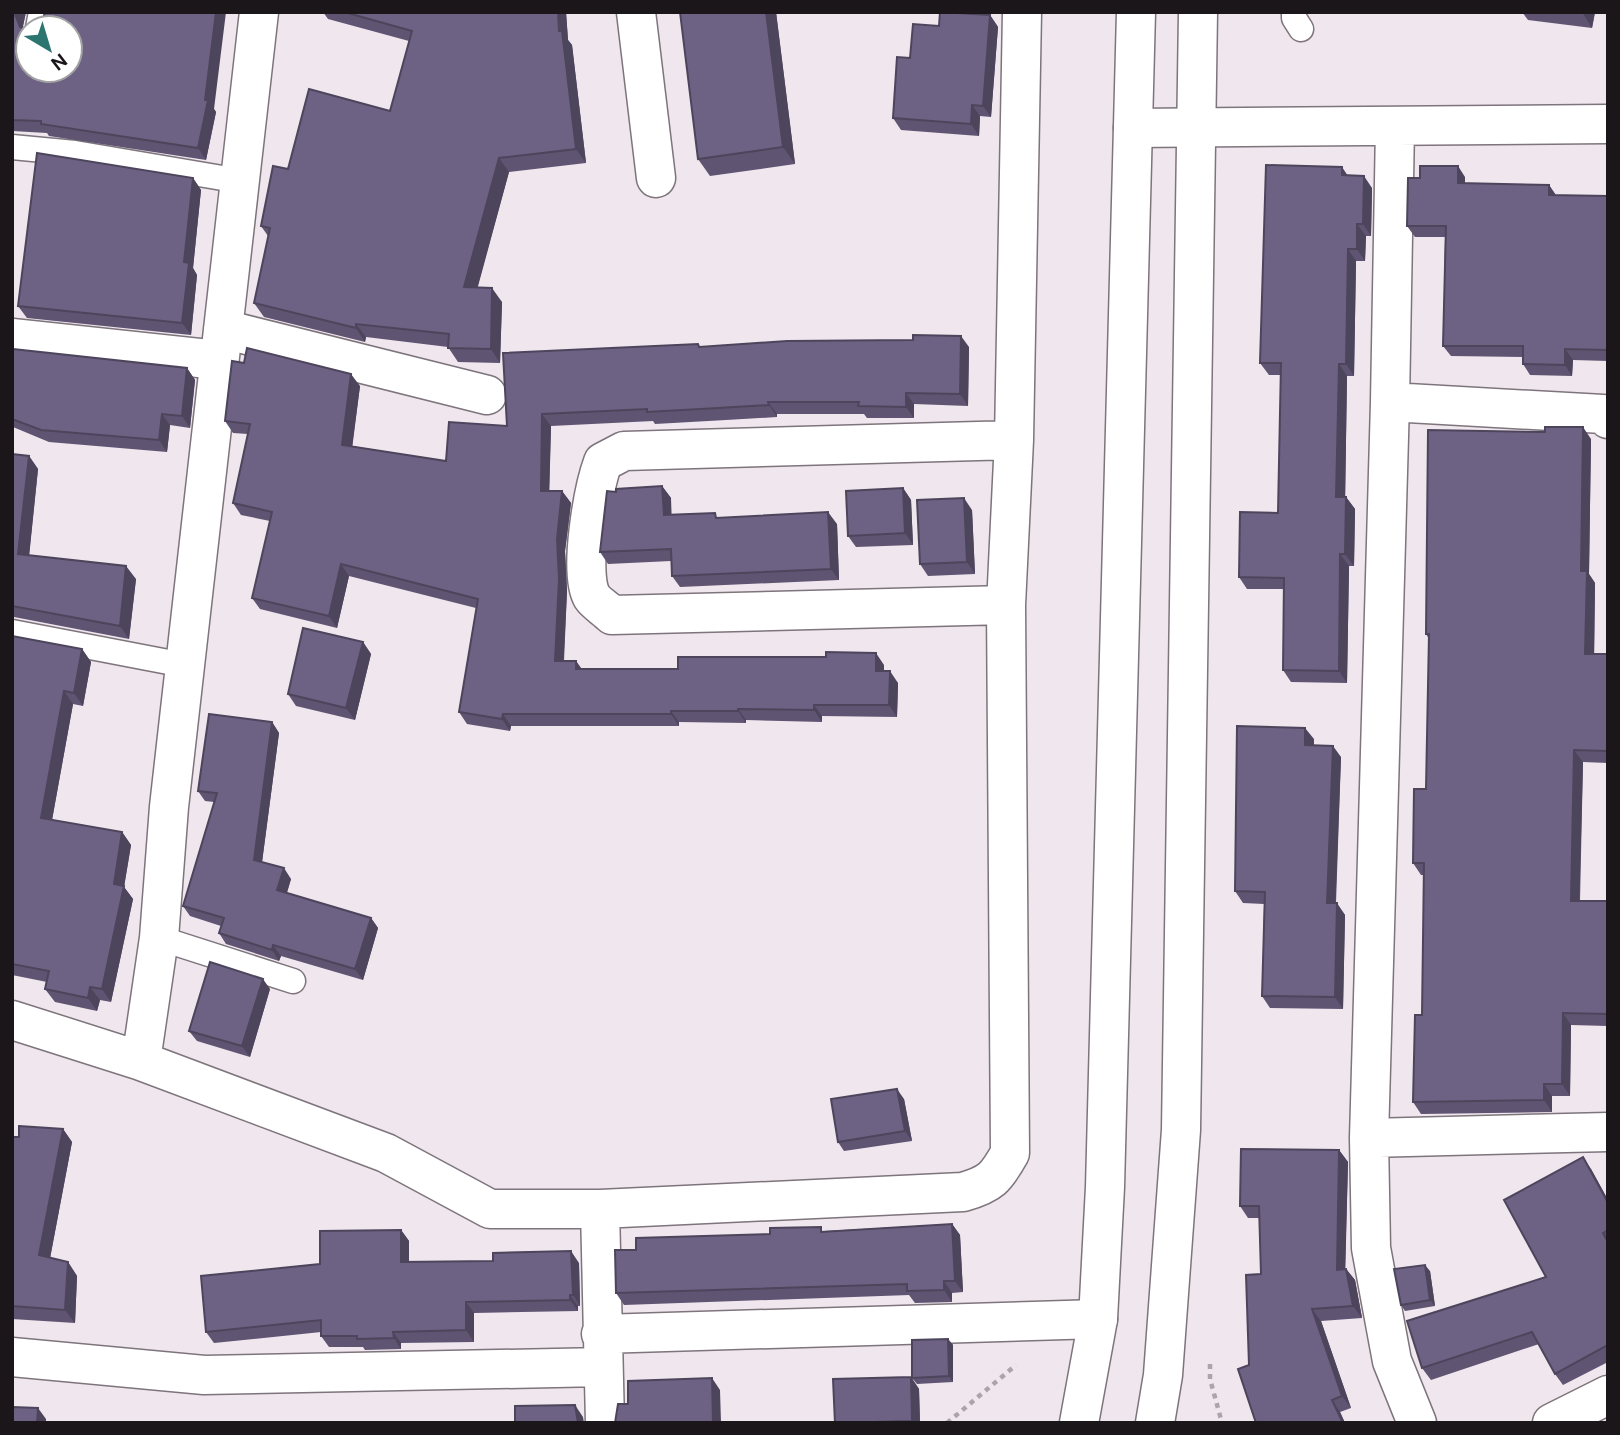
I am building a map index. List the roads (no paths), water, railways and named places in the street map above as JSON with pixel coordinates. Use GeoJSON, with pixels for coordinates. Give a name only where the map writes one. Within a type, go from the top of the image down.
{"type":"FeatureCollection","features":[{"type":"Feature","properties":{"kind":"street"},"geometry":{"type":"LineString","coordinates":[[141,1061],[159,938],[184,665],[259,12]]}},
{"type":"Feature","properties":{"kind":"street"},"geometry":{"type":"LineString","coordinates":[[636,12],[656,178]]}},
{"type":"Feature","properties":{"kind":"street"},"geometry":{"type":"LineString","coordinates":[[12,1020],[141,1061],[386,1153],[490,1209],[600,1209],[963,1192],[985,1186],[1000,1171],[1010,1153],[1006,605],[1014,440],[1022,12]]}},
{"type":"Feature","properties":{"kind":"street"},"geometry":{"type":"LineString","coordinates":[[1079,1423],[1098,1319],[1106,1173],[1136,12]]}},
{"type":"Feature","properties":{"kind":"street"},"geometry":{"type":"LineString","coordinates":[[1155,1423],[1163,1375],[1181,1130],[1198,12]]}},
{"type":"Feature","properties":{"kind":"street"},"geometry":{"type":"LineString","coordinates":[[1133,128],[1608,124]]}},
{"type":"Feature","properties":{"kind":"street"},"geometry":{"type":"LineString","coordinates":[[1395,126],[1369,1138],[1381,1216],[1371,1248],[1392,1361],[1417,1423]]}},
{"type":"Feature","properties":{"kind":"street"},"geometry":{"type":"LineString","coordinates":[[12,338],[221,345],[487,395]]}},
{"type":"Feature","properties":{"kind":"street"},"geometry":{"type":"LineString","coordinates":[[1390,402],[1603,414],[1608,419]]}},
{"type":"Feature","properties":{"kind":"street"},"geometry":{"type":"LineString","coordinates":[[1006,605],[612,615],[592,598],[585,573],[595,483],[603,462],[624,451],[1014,440]]}},
{"type":"Feature","properties":{"kind":"street"},"geometry":{"type":"LineString","coordinates":[[1369,1138],[1608,1132]]}},
{"type":"Feature","properties":{"kind":"street"},"geometry":{"type":"LineString","coordinates":[[600,1209],[605,1423]]}},
{"type":"Feature","properties":{"kind":"street"},"geometry":{"type":"LineString","coordinates":[[12,1357],[204,1376],[1098,1319]]}},
{"type":"Feature","properties":{"kind":"street"},"geometry":{"type":"LineString","coordinates":[[1552,1423],[1608,1395]]}},
{"type":"Feature","properties":{"kind":"lane"},"geometry":{"type":"LineString","coordinates":[[12,147],[75,153],[240,181]]}},
{"type":"Feature","properties":{"kind":"lane"},"geometry":{"type":"LineString","coordinates":[[12,632],[184,665]]}},
{"type":"Feature","properties":{"kind":"lane"},"geometry":{"type":"LineString","coordinates":[[159,938],[293,981]]}}]}
